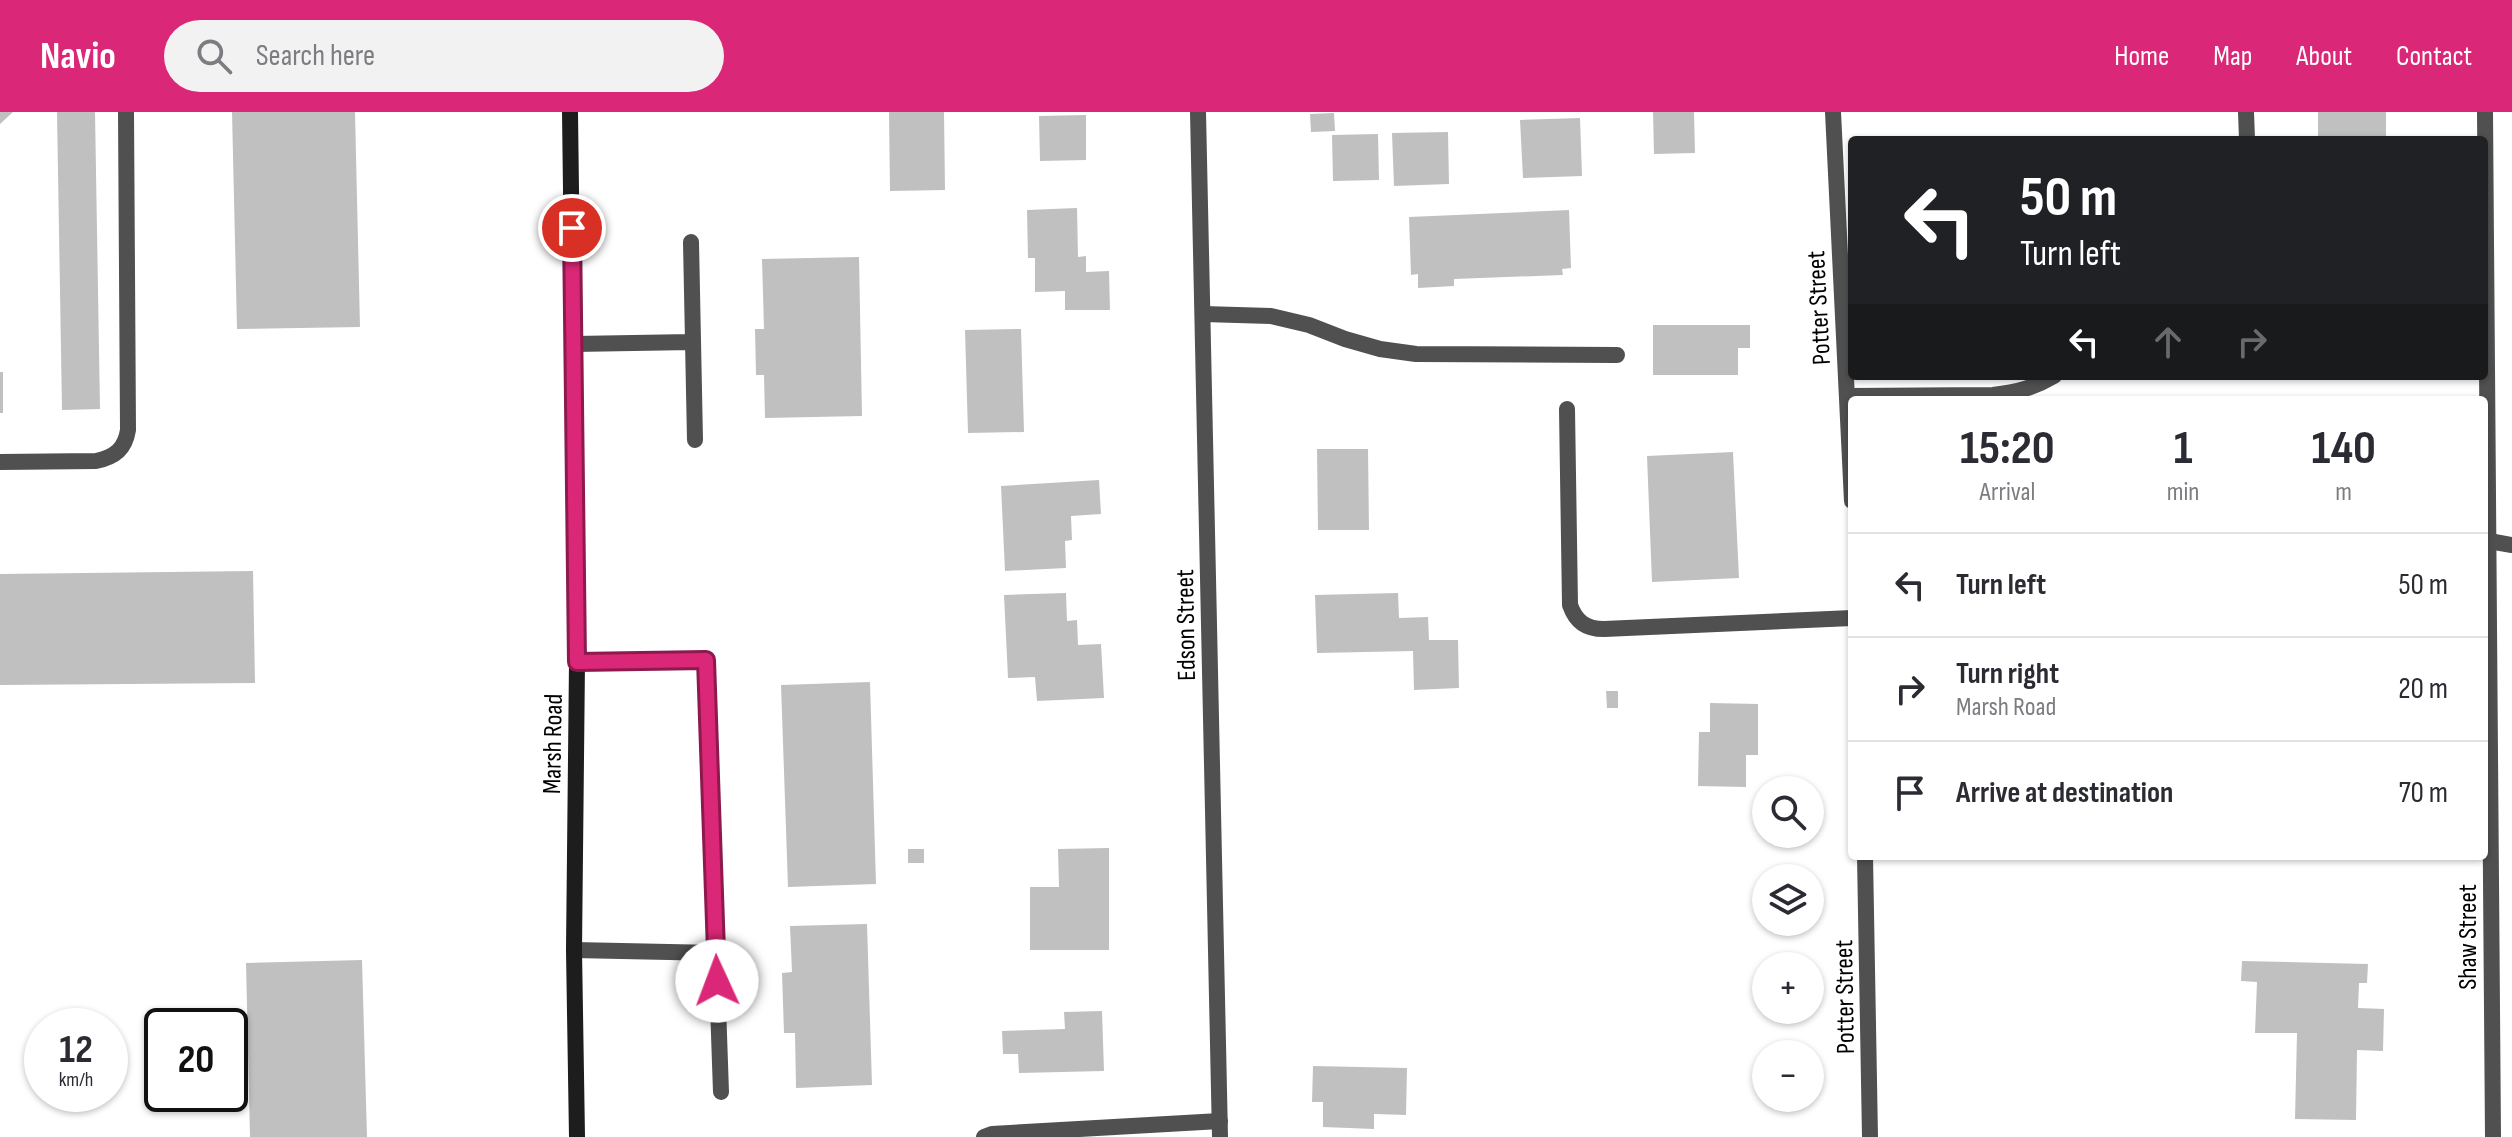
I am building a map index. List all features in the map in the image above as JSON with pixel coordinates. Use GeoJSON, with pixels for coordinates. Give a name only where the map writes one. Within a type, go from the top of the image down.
{"type":"FeatureCollection","features":[{"type":"Feature","properties":{"kind":"main road","name":"Marsh Road"},"geometry":{"type":"LineString","coordinates":[[570,112],[577,662],[574,950],[577,1137]]}},
{"type":"Feature","properties":{"kind":"street"},"geometry":{"type":"LineString","coordinates":[[0,462],[109,459],[126,442],[126,112]]}},
{"type":"Feature","properties":{"kind":"street","name":"Edson Street"},"geometry":{"type":"LineString","coordinates":[[1198,112],[1220,1129]]}},
{"type":"Feature","properties":{"kind":"street","name":"Potter Street"},"geometry":{"type":"LineString","coordinates":[[1833,112],[1848,417]]}},
{"type":"Feature","properties":{"kind":"street"},"geometry":{"type":"LineString","coordinates":[[2246,112],[2247,136]]}},
{"type":"Feature","properties":{"kind":"street","name":"Shaw Street"},"geometry":{"type":"LineString","coordinates":[[2485,112],[2485,136]]}},
{"type":"Feature","properties":{"kind":"street"},"geometry":{"type":"LineString","coordinates":[[691,242],[695,440]]}},
{"type":"Feature","properties":{"kind":"street"},"geometry":{"type":"LineString","coordinates":[[1203,314],[1271,316],[1380,349],[1416,354],[1617,355]]}},
{"type":"Feature","properties":{"kind":"street"},"geometry":{"type":"LineString","coordinates":[[574,344],[692,342]]}},
{"type":"Feature","properties":{"kind":"street"},"geometry":{"type":"LineString","coordinates":[[1847,396],[1993,395],[2028,389],[2046,380]]}},
{"type":"Feature","properties":{"kind":"street"},"geometry":{"type":"LineString","coordinates":[[1567,409],[1570,605],[1578,621],[1594,629],[1604,629],[1848,618]]}},
{"type":"Feature","properties":{"kind":"street","name":"Shaw Street"},"geometry":{"type":"LineString","coordinates":[[2488,434],[2493,1137]]}},
{"type":"Feature","properties":{"kind":"street"},"geometry":{"type":"LineString","coordinates":[[2489,541],[2512,545]]}},
{"type":"Feature","properties":{"kind":"street"},"geometry":{"type":"LineString","coordinates":[[577,662],[706,660],[721,1092]]}},
{"type":"Feature","properties":{"kind":"street","name":"Potter Street"},"geometry":{"type":"LineString","coordinates":[[1865,860],[1870,1137]]}},
{"type":"Feature","properties":{"kind":"street"},"geometry":{"type":"LineString","coordinates":[[574,950],[716,953]]}},
{"type":"Feature","properties":{"kind":"street"},"geometry":{"type":"LineString","coordinates":[[984,1137],[992,1134],[1220,1129]]}},
{"type":"Feature","properties":{"kind":"building"},"geometry":{"type":"Polygon","coordinates":[[[0,112],[13,112],[0,124],[0,112]]]}},
{"type":"Feature","properties":{"kind":"building"},"geometry":{"type":"Polygon","coordinates":[[[57,112],[95,112],[100,409],[62,410],[57,112]]]}},
{"type":"Feature","properties":{"kind":"building"},"geometry":{"type":"Polygon","coordinates":[[[232,112],[355,112],[360,327],[237,329],[232,112]]]}},
{"type":"Feature","properties":{"kind":"building"},"geometry":{"type":"Polygon","coordinates":[[[889,112],[944,112],[945,190],[890,191],[889,112]]]}},
{"type":"Feature","properties":{"kind":"building"},"geometry":{"type":"Polygon","coordinates":[[[1653,112],[1694,112],[1695,153],[1654,154],[1653,112]]]}},
{"type":"Feature","properties":{"kind":"building"},"geometry":{"type":"Polygon","coordinates":[[[2318,112],[2386,112],[2386,136],[2318,136],[2318,112]]]}},
{"type":"Feature","properties":{"kind":"building"},"geometry":{"type":"Polygon","coordinates":[[[1334,113],[1335,131],[1311,132],[1310,114],[1334,113]]]}},
{"type":"Feature","properties":{"kind":"building"},"geometry":{"type":"Polygon","coordinates":[[[1086,115],[1086,160],[1040,161],[1039,116],[1086,115]]]}},
{"type":"Feature","properties":{"kind":"building"},"geometry":{"type":"Polygon","coordinates":[[[1580,118],[1582,176],[1523,178],[1520,120],[1580,118]]]}},
{"type":"Feature","properties":{"kind":"building"},"geometry":{"type":"Polygon","coordinates":[[[1448,132],[1449,184],[1394,186],[1392,133],[1448,132]]]}},
{"type":"Feature","properties":{"kind":"building"},"geometry":{"type":"Polygon","coordinates":[[[1378,134],[1379,180],[1333,181],[1332,135],[1378,134]]]}},
{"type":"Feature","properties":{"kind":"building"},"geometry":{"type":"Polygon","coordinates":[[[1077,208],[1078,257],[1086,256],[1086,272],[1109,271],[1110,310],[1065,310],[1065,291],[1035,292],[1035,258],[1028,258],[1027,210],[1077,208]]]}},
{"type":"Feature","properties":{"kind":"building"},"geometry":{"type":"Polygon","coordinates":[[[1569,210],[1571,268],[1562,269],[1563,275],[1454,279],[1454,286],[1418,288],[1418,274],[1411,275],[1409,217],[1569,210]]]}},
{"type":"Feature","properties":{"kind":"building"},"geometry":{"type":"Polygon","coordinates":[[[859,257],[862,416],[765,418],[764,375],[756,375],[755,329],[764,329],[762,259],[859,257]]]}},
{"type":"Feature","properties":{"kind":"building"},"geometry":{"type":"Polygon","coordinates":[[[1653,325],[1750,325],[1750,348],[1738,348],[1738,375],[1653,375],[1653,325]]]}},
{"type":"Feature","properties":{"kind":"building"},"geometry":{"type":"Polygon","coordinates":[[[1021,329],[1024,432],[968,433],[965,330],[1021,329]]]}},
{"type":"Feature","properties":{"kind":"building"},"geometry":{"type":"Polygon","coordinates":[[[0,372],[3,372],[3,413],[0,413],[0,372]]]}},
{"type":"Feature","properties":{"kind":"building"},"geometry":{"type":"Polygon","coordinates":[[[1317,449],[1368,449],[1369,530],[1318,530],[1317,449]]]}},
{"type":"Feature","properties":{"kind":"building"},"geometry":{"type":"Polygon","coordinates":[[[1733,452],[1739,578],[1652,582],[1647,456],[1733,452]]]}},
{"type":"Feature","properties":{"kind":"building"},"geometry":{"type":"Polygon","coordinates":[[[1099,480],[1101,514],[1071,516],[1072,540],[1065,541],[1066,568],[1005,571],[1001,486],[1099,480]]]}},
{"type":"Feature","properties":{"kind":"building"},"geometry":{"type":"Polygon","coordinates":[[[253,571],[255,683],[0,685],[0,574],[253,571]]]}},
{"type":"Feature","properties":{"kind":"building"},"geometry":{"type":"Polygon","coordinates":[[[1066,593],[1067,621],[1077,620],[1078,645],[1101,644],[1104,698],[1037,701],[1035,677],[1008,678],[1004,595],[1066,593]]]}},
{"type":"Feature","properties":{"kind":"building"},"geometry":{"type":"Polygon","coordinates":[[[1398,593],[1399,618],[1428,617],[1429,640],[1458,640],[1459,688],[1414,690],[1413,651],[1317,653],[1315,595],[1398,593]]]}},
{"type":"Feature","properties":{"kind":"building"},"geometry":{"type":"Polygon","coordinates":[[[870,682],[876,884],[788,887],[781,685],[870,682]]]}},
{"type":"Feature","properties":{"kind":"building"},"geometry":{"type":"Polygon","coordinates":[[[1606,691],[1618,691],[1618,708],[1607,708],[1606,691]]]}},
{"type":"Feature","properties":{"kind":"building"},"geometry":{"type":"Polygon","coordinates":[[[1710,703],[1758,704],[1758,755],[1746,755],[1746,787],[1698,786],[1699,732],[1710,732],[1710,703]]]}},
{"type":"Feature","properties":{"kind":"building"},"geometry":{"type":"Polygon","coordinates":[[[1109,848],[1109,950],[1030,950],[1030,887],[1059,887],[1058,849],[1109,848]]]}},
{"type":"Feature","properties":{"kind":"building"},"geometry":{"type":"Polygon","coordinates":[[[908,849],[924,849],[924,863],[908,863],[908,849]]]}},
{"type":"Feature","properties":{"kind":"building"},"geometry":{"type":"Polygon","coordinates":[[[867,924],[872,1085],[796,1088],[795,1033],[784,1033],[782,973],[792,972],[790,926],[867,924]]]}},
{"type":"Feature","properties":{"kind":"building"},"geometry":{"type":"Polygon","coordinates":[[[362,960],[367,1137],[250,1137],[246,963],[362,960]]]}},
{"type":"Feature","properties":{"kind":"building"},"geometry":{"type":"Polygon","coordinates":[[[2242,961],[2368,964],[2367,983],[2359,983],[2358,1008],[2384,1009],[2383,1051],[2357,1050],[2356,1120],[2295,1119],[2297,1033],[2255,1033],[2257,982],[2241,981],[2242,961]]]}},
{"type":"Feature","properties":{"kind":"building"},"geometry":{"type":"Polygon","coordinates":[[[1102,1011],[1104,1071],[1019,1073],[1018,1054],[1003,1054],[1002,1031],[1065,1029],[1064,1012],[1102,1011]]]}},
{"type":"Feature","properties":{"kind":"building"},"geometry":{"type":"Polygon","coordinates":[[[1313,1066],[1407,1068],[1406,1115],[1374,1114],[1374,1129],[1323,1127],[1323,1102],[1312,1102],[1313,1066]]]}},
{"type":"Feature","properties":{"kind":"route"},"geometry":{"type":"LineString","coordinates":[[572,228],[577,662],[706,660],[717,981]]}}]}
